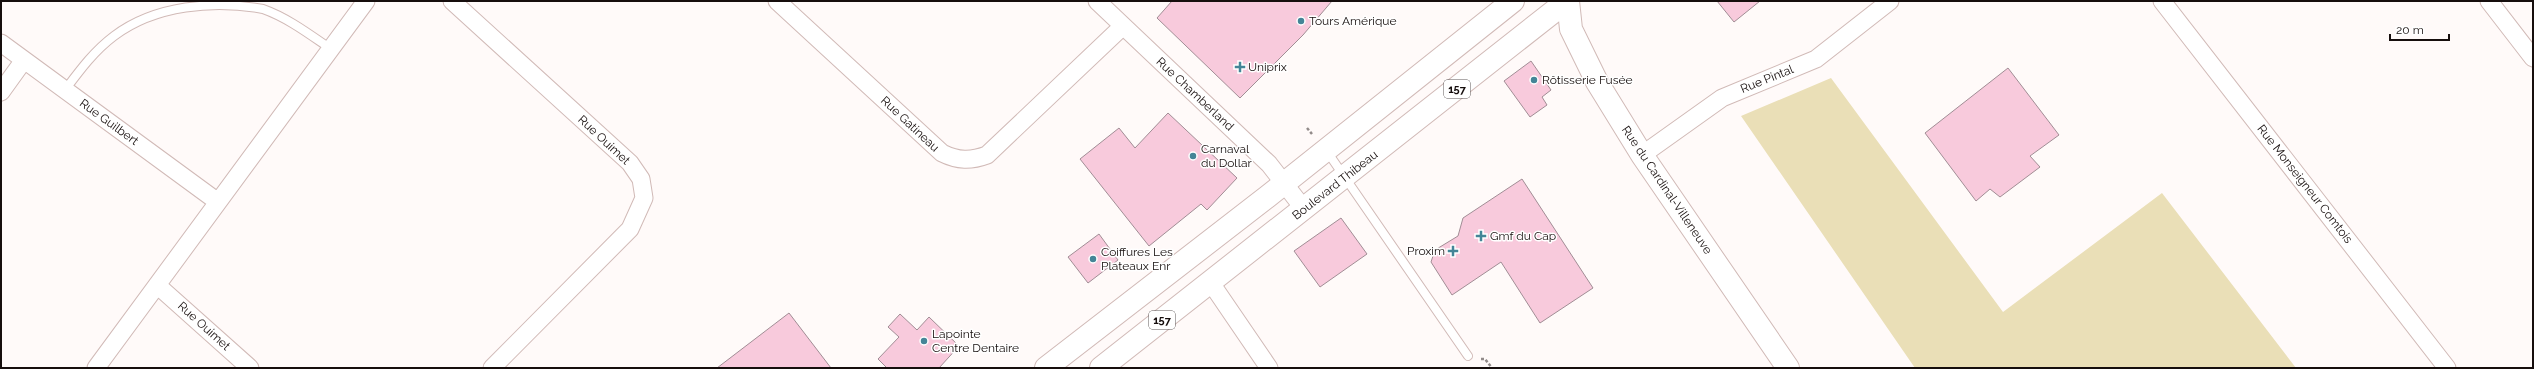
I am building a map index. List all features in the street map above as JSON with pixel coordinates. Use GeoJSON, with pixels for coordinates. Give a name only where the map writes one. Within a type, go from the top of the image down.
{"type":"FeatureCollection","features":[{"type":"Feature","properties":{"kind":"main road","name":"157"},"geometry":{"type":"LineString","coordinates":[[1046,368],[1284,183],[1321,143],[1512,1]]}},
{"type":"Feature","properties":{"kind":"main road","name":"Rue du Cardinal-Villeneuve"},"geometry":{"type":"LineString","coordinates":[[1568,1],[1572,29],[1597,82],[1642,155],[1788,368]]}},
{"type":"Feature","properties":{"kind":"main road","name":"Boulevard Thibeau"},"geometry":{"type":"LineString","coordinates":[[1101,368],[1346,177],[1568,1]]}},
{"type":"Feature","properties":{"kind":"street"},"geometry":{"type":"LineString","coordinates":[[96,368],[366,1]]}},
{"type":"Feature","properties":{"kind":"street","name":"Rue Ouimet"},"geometry":{"type":"LineString","coordinates":[[452,1],[630,163],[641,179],[644,198],[638,215],[630,229],[492,368]]}},
{"type":"Feature","properties":{"kind":"street","name":"Rue Gatineau"},"geometry":{"type":"LineString","coordinates":[[777,1],[942,153],[953,158],[965,160],[987,155],[1123,26]]}},
{"type":"Feature","properties":{"kind":"street","name":"Rue Chamberland"},"geometry":{"type":"LineString","coordinates":[[1097,1],[1269,164],[1304,209]]}},
{"type":"Feature","properties":{"kind":"street","name":"Rue Pintal"},"geometry":{"type":"LineString","coordinates":[[1642,155],[1722,98],[1816,60],[1890,1]]}},
{"type":"Feature","properties":{"kind":"street","name":"Rue Monseigneur Comtois"},"geometry":{"type":"LineString","coordinates":[[2162,1],[2447,368]]}},
{"type":"Feature","properties":{"kind":"street"},"geometry":{"type":"LineString","coordinates":[[2489,1],[2533,58]]}},
{"type":"Feature","properties":{"kind":"street","name":"Rue Guilbert"},"geometry":{"type":"LineString","coordinates":[[1,42],[218,202]]}},
{"type":"Feature","properties":{"kind":"street"},"geometry":{"type":"LineString","coordinates":[[1,92],[24,60]]}},
{"type":"Feature","properties":{"kind":"street"},"geometry":{"type":"LineString","coordinates":[[1210,282],[1269,368]]}},
{"type":"Feature","properties":{"kind":"street","name":"Rue Ouimet"},"geometry":{"type":"LineString","coordinates":[[157,285],[250,368]]}},
{"type":"Feature","properties":{"kind":"lane"},"geometry":{"type":"LineString","coordinates":[[65,90],[97,51],[124,29],[166,9],[193,3],[228,2],[262,8],[286,19],[330,49]]}},
{"type":"Feature","properties":{"kind":"lane"},"geometry":{"type":"LineString","coordinates":[[1321,143],[1346,177],[1468,356]]}},
{"type":"Feature","properties":{"kind":"path"},"geometry":{"type":"LineString","coordinates":[[1307,128],[1321,143]]}},
{"type":"Feature","properties":{"kind":"shaded area"},"geometry":{"type":"Polygon","coordinates":[[[1831,78],[2003,312],[2162,193],[2296,368],[1915,368],[1741,116],[1831,78]]]}},
{"type":"Feature","properties":{"kind":"building","name":"Uniprix"},"geometry":{"type":"Polygon","coordinates":[[[1172,1],[1332,1],[1303,35],[1240,98],[1157,18],[1172,1]]]}},
{"type":"Feature","properties":{"kind":"building"},"geometry":{"type":"Polygon","coordinates":[[[1717,1],[1760,1],[1734,22],[1717,1]]]}},
{"type":"Feature","properties":{"kind":"building"},"geometry":{"type":"Polygon","coordinates":[[[1531,61],[1551,90],[1542,97],[1547,105],[1530,117],[1504,81],[1531,61]]]}},
{"type":"Feature","properties":{"kind":"building"},"geometry":{"type":"Polygon","coordinates":[[[2008,68],[2059,135],[2030,156],[2040,167],[2000,197],[1990,189],[1976,201],[1925,133],[2008,68]]]}},
{"type":"Feature","properties":{"kind":"building"},"geometry":{"type":"Polygon","coordinates":[[[1168,113],[1237,178],[1207,210],[1201,204],[1149,246],[1080,159],[1119,128],[1135,148],[1168,113]]]}},
{"type":"Feature","properties":{"kind":"building"},"geometry":{"type":"Polygon","coordinates":[[[1522,179],[1593,288],[1540,323],[1501,262],[1452,295],[1431,262],[1435,250],[1458,236],[1463,218],[1522,179]]]}},
{"type":"Feature","properties":{"kind":"building"},"geometry":{"type":"Polygon","coordinates":[[[1341,218],[1367,254],[1320,287],[1294,251],[1341,218]]]}},
{"type":"Feature","properties":{"kind":"building","name":"Coiffures Les Plateaux Enr"},"geometry":{"type":"Polygon","coordinates":[[[1099,234],[1118,260],[1088,283],[1068,257],[1099,234]]]}},
{"type":"Feature","properties":{"kind":"building"},"geometry":{"type":"Polygon","coordinates":[[[789,313],[831,368],[717,368],[789,313]]]}},
{"type":"Feature","properties":{"kind":"building","name":"Lapointe Centre Dentaire"},"geometry":{"type":"Polygon","coordinates":[[[900,314],[917,330],[929,317],[959,346],[939,368],[887,368],[878,359],[899,337],[888,327],[900,314]]]}},
{"type":"Feature","properties":{"kind":"place","name":"Tours Amérique"},"geometry":{"type":"Point","coordinates":[1301,21]}},
{"type":"Feature","properties":{"kind":"place","name":"Uniprix"},"geometry":{"type":"Point","coordinates":[1240,67]}},
{"type":"Feature","properties":{"kind":"place","name":"Rôtisserie Fusée"},"geometry":{"type":"Point","coordinates":[1534,80]}},
{"type":"Feature","properties":{"kind":"place","name":"Carnaval du Dollar"},"geometry":{"type":"Point","coordinates":[1193,156]}},
{"type":"Feature","properties":{"kind":"place","name":"Gmf du Cap"},"geometry":{"type":"Point","coordinates":[1481,236]}},
{"type":"Feature","properties":{"kind":"place","name":"Proxim"},"geometry":{"type":"Point","coordinates":[1453,251]}},
{"type":"Feature","properties":{"kind":"place","name":"Coiffures Les Plateaux Enr"},"geometry":{"type":"Point","coordinates":[1093,259]}},
{"type":"Feature","properties":{"kind":"place","name":"Lapointe Centre Dentaire"},"geometry":{"type":"Point","coordinates":[924,341]}}]}
